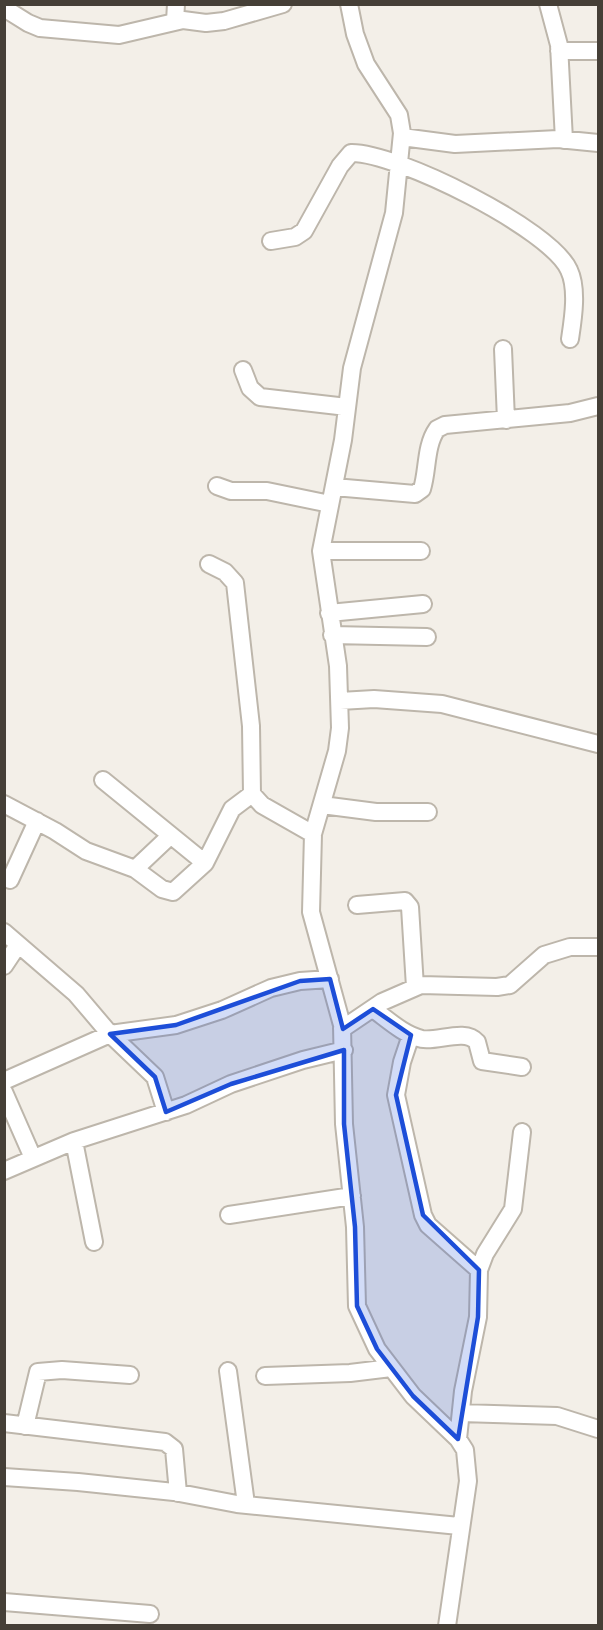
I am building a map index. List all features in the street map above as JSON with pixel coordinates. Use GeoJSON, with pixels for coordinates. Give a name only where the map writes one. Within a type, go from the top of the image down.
{"type":"FeatureCollection","features":[{"type":"Feature","properties":{"kind":"street"},"geometry":{"type":"LineString","coordinates":[[4,8],[40,28],[102,35],[136,32],[182,17],[206,23],[234,19],[283,4]]}},
{"type":"Feature","properties":{"kind":"street"},"geometry":{"type":"LineString","coordinates":[[349,4],[355,34],[366,64],[399,115],[402,137],[394,213],[352,368],[334,487],[321,550],[332,635],[339,666],[340,702],[337,751],[313,834],[311,912],[342,1029],[344,1124],[352,1196],[357,1306],[366,1329],[391,1368],[413,1396],[458,1439],[465,1450],[468,1464],[468,1481],[459,1526],[447,1626]]}},
{"type":"Feature","properties":{"kind":"street"},"geometry":{"type":"LineString","coordinates":[[548,4],[559,51],[564,140]]}},
{"type":"Feature","properties":{"kind":"street"},"geometry":{"type":"LineString","coordinates":[[559,51],[598,51]]}},
{"type":"Feature","properties":{"kind":"street"},"geometry":{"type":"LineString","coordinates":[[402,137],[456,144],[564,140],[598,143]]}},
{"type":"Feature","properties":{"kind":"street"},"geometry":{"type":"LineString","coordinates":[[271,241],[295,237],[304,231],[340,166],[351,153],[373,156],[452,186],[505,216],[541,240],[564,262],[572,283],[570,339]]}},
{"type":"Feature","properties":{"kind":"street"},"geometry":{"type":"LineString","coordinates":[[503,349],[506,420]]}},
{"type":"Feature","properties":{"kind":"street"},"geometry":{"type":"LineString","coordinates":[[243,370],[250,388],[260,397],[347,407]]}},
{"type":"Feature","properties":{"kind":"street"},"geometry":{"type":"LineString","coordinates":[[334,487],[415,494],[422,489],[430,446],[437,429],[446,425],[506,420],[598,406]]}},
{"type":"Feature","properties":{"kind":"street"},"geometry":{"type":"LineString","coordinates":[[217,486],[231,491],[267,491],[330,504]]}},
{"type":"Feature","properties":{"kind":"street"},"geometry":{"type":"LineString","coordinates":[[321,550],[421,551]]}},
{"type":"Feature","properties":{"kind":"street"},"geometry":{"type":"LineString","coordinates":[[209,564],[225,572],[235,583],[251,726],[252,794],[262,805],[313,834]]}},
{"type":"Feature","properties":{"kind":"street"},"geometry":{"type":"LineString","coordinates":[[329,613],[423,604]]}},
{"type":"Feature","properties":{"kind":"street"},"geometry":{"type":"LineString","coordinates":[[332,635],[427,637]]}},
{"type":"Feature","properties":{"kind":"street"},"geometry":{"type":"LineString","coordinates":[[340,702],[374,699],[442,704],[598,744]]}},
{"type":"Feature","properties":{"kind":"street"},"geometry":{"type":"LineString","coordinates":[[103,780],[206,863]]}},
{"type":"Feature","properties":{"kind":"street"},"geometry":{"type":"LineString","coordinates":[[4,804],[100,858],[135,869],[162,888],[173,892],[206,863],[232,809],[252,794]]}},
{"type":"Feature","properties":{"kind":"street"},"geometry":{"type":"LineString","coordinates":[[322,805],[376,812],[428,812]]}},
{"type":"Feature","properties":{"kind":"street"},"geometry":{"type":"LineString","coordinates":[[10,880],[37,821]]}},
{"type":"Feature","properties":{"kind":"street"},"geometry":{"type":"LineString","coordinates":[[135,869],[170,836]]}},
{"type":"Feature","properties":{"kind":"street"},"geometry":{"type":"LineString","coordinates":[[357,905],[398,900],[405,901],[410,907],[415,987]]}},
{"type":"Feature","properties":{"kind":"street"},"geometry":{"type":"LineString","coordinates":[[4,932],[76,994],[110,1034],[155,1077],[166,1112]]}},
{"type":"Feature","properties":{"kind":"street"},"geometry":{"type":"LineString","coordinates":[[4,966],[18,945]]}},
{"type":"Feature","properties":{"kind":"street"},"geometry":{"type":"LineString","coordinates":[[342,1029],[373,1009],[415,987],[510,985],[544,955],[570,947],[598,947]]}},
{"type":"Feature","properties":{"kind":"street"},"geometry":{"type":"LineString","coordinates":[[4,1081],[110,1034],[176,1025],[222,1010],[271,988],[300,981],[330,979]]}},
{"type":"Feature","properties":{"kind":"street"},"geometry":{"type":"LineString","coordinates":[[373,1009],[411,1035],[423,1039],[469,1037],[477,1042],[482,1061],[522,1066]]}},
{"type":"Feature","properties":{"kind":"street"},"geometry":{"type":"LineString","coordinates":[[411,1035],[402,1062],[396,1095],[423,1215],[428,1225],[479,1270]]}},
{"type":"Feature","properties":{"kind":"street"},"geometry":{"type":"LineString","coordinates":[[4,1171],[74,1141],[166,1112],[241,1081],[303,1060],[344,1050]]}},
{"type":"Feature","properties":{"kind":"street"},"geometry":{"type":"LineString","coordinates":[[4,1092],[33,1158]]}},
{"type":"Feature","properties":{"kind":"street"},"geometry":{"type":"LineString","coordinates":[[458,1439],[478,1317],[479,1270],[485,1254],[513,1209],[522,1132]]}},
{"type":"Feature","properties":{"kind":"street"},"geometry":{"type":"LineString","coordinates":[[74,1141],[94,1242]]}},
{"type":"Feature","properties":{"kind":"street"},"geometry":{"type":"LineString","coordinates":[[229,1215],[352,1196]]}},
{"type":"Feature","properties":{"kind":"street"},"geometry":{"type":"LineString","coordinates":[[265,1376],[350,1373],[391,1368]]}},
{"type":"Feature","properties":{"kind":"street"},"geometry":{"type":"LineString","coordinates":[[25,1426],[38,1372],[62,1370],[130,1375]]}},
{"type":"Feature","properties":{"kind":"street"},"geometry":{"type":"LineString","coordinates":[[228,1371],[246,1504]]}},
{"type":"Feature","properties":{"kind":"street"},"geometry":{"type":"LineString","coordinates":[[461,1413],[557,1416],[598,1429]]}},
{"type":"Feature","properties":{"kind":"street"},"geometry":{"type":"LineString","coordinates":[[4,1423],[171,1445],[177,1468],[178,1493]]}},
{"type":"Feature","properties":{"kind":"street"},"geometry":{"type":"LineString","coordinates":[[4,1477],[178,1493],[246,1504],[459,1526]]}},
{"type":"Feature","properties":{"kind":"street"},"geometry":{"type":"LineString","coordinates":[[4,1602],[150,1614]]}},
{"type":"Feature","properties":{"kind":"highlighted area"},"geometry":{"type":"Polygon","coordinates":[[[330,979],[343,1029],[373,1009],[411,1035],[396,1095],[423,1215],[479,1270],[478,1317],[458,1439],[413,1396],[377,1349],[357,1306],[355,1227],[344,1124],[344,1050],[231,1084],[166,1112],[155,1077],[110,1034],[176,1025],[300,981],[330,979]]]}}]}
